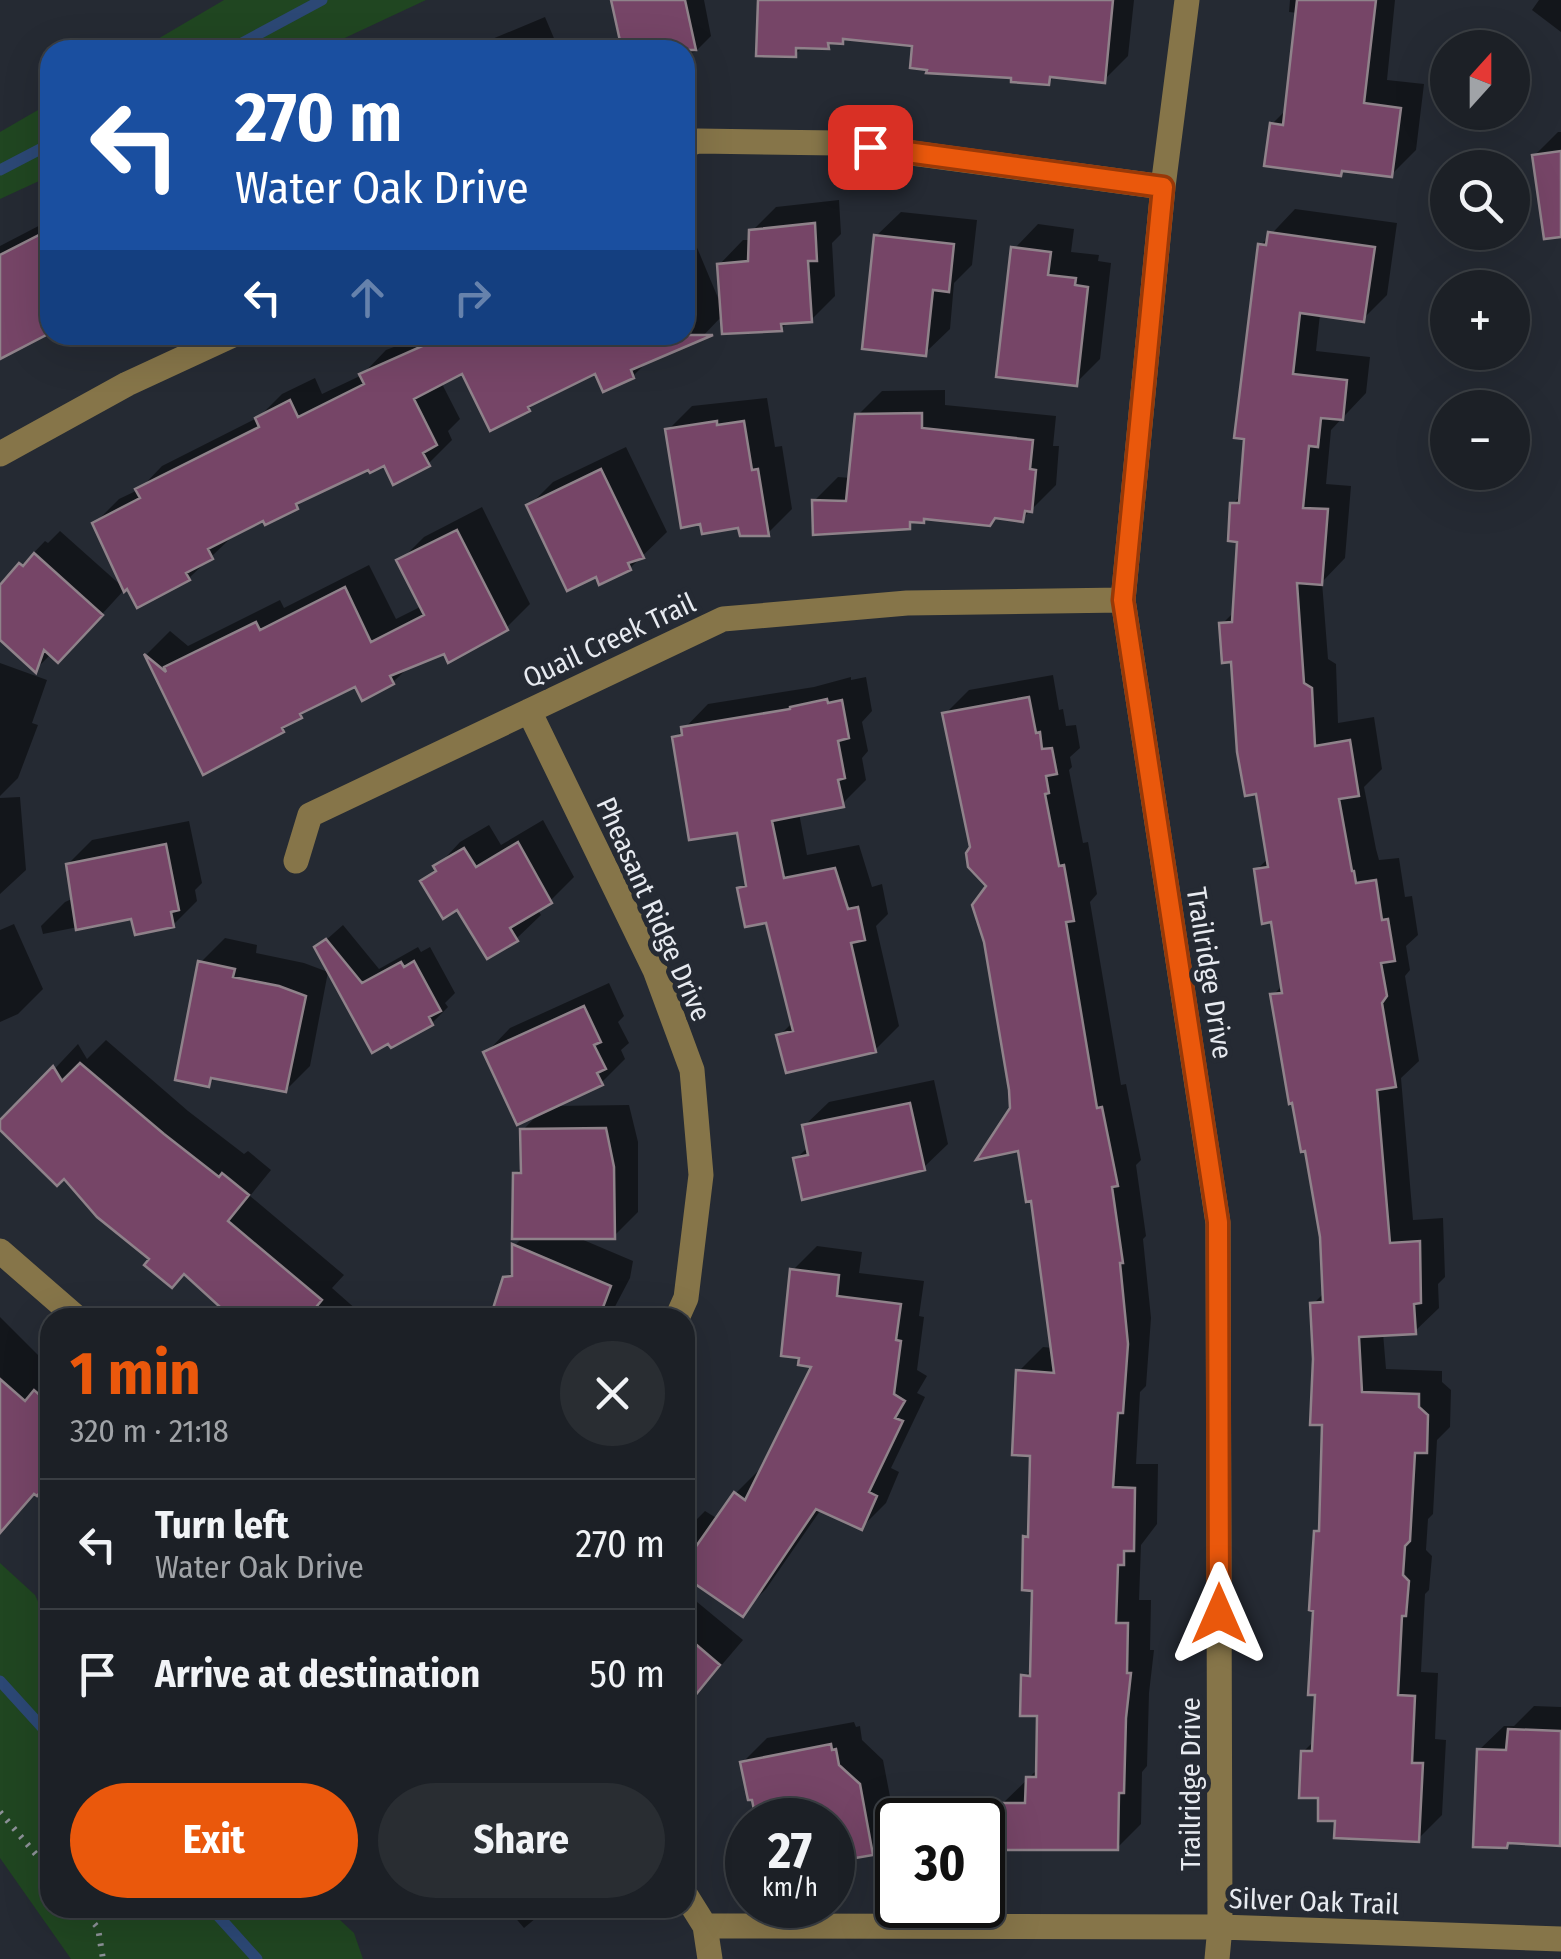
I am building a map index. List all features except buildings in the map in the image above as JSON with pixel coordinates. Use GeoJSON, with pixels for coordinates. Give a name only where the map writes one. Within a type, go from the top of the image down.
{"type":"FeatureCollection","features":[{"type":"Feature","properties":{"kind":"street","name":"Trailridge Drive"},"geometry":{"type":"LineString","coordinates":[[1187,0],[1163,187],[1123,600],[1218,1222],[1220,1927],[1216,1959]]}},
{"type":"Feature","properties":{"kind":"street"},"geometry":{"type":"LineString","coordinates":[[695,142],[838,142],[1163,187]]}},
{"type":"Feature","properties":{"kind":"street"},"geometry":{"type":"LineString","coordinates":[[0,454],[127,384],[211,345]]}},
{"type":"Feature","properties":{"kind":"street","name":"Quail Creek Trail"},"geometry":{"type":"LineString","coordinates":[[296,860],[310,815],[723,619],[908,603],[1123,600]]}},
{"type":"Feature","properties":{"kind":"street","name":"Pheasant Ridge Drive"},"geometry":{"type":"LineString","coordinates":[[529,711],[655,970],[692,1070],[701,1174],[686,1298],[682,1308]]}},
{"type":"Feature","properties":{"kind":"street"},"geometry":{"type":"LineString","coordinates":[[0,1251],[66,1308]]}},
{"type":"Feature","properties":{"kind":"street"},"geometry":{"type":"LineString","coordinates":[[695,1910],[705,1926],[710,1959]]}},
{"type":"Feature","properties":{"kind":"street","name":"Silver Oak Trail"},"geometry":{"type":"LineString","coordinates":[[705,1926],[1220,1927],[1561,1939]]}},
{"type":"Feature","properties":{"kind":"path"},"geometry":{"type":"LineString","coordinates":[[0,1812],[40,1859]]}},
{"type":"Feature","properties":{"kind":"path"},"geometry":{"type":"LineString","coordinates":[[90,1918],[98,1928],[103,1959]]}},
{"type":"Feature","properties":{"kind":"green space"},"geometry":{"type":"Polygon","coordinates":[[[224,0],[426,0],[340,40],[156,40],[224,0]]]}},
{"type":"Feature","properties":{"kind":"green space"},"geometry":{"type":"Polygon","coordinates":[[[40,109],[40,181],[0,199],[0,132],[40,109]]]}},
{"type":"Feature","properties":{"kind":"green space"},"geometry":{"type":"Polygon","coordinates":[[[0,1563],[35,1595],[40,1606],[40,1915],[0,1858],[0,1563]]]}},
{"type":"Feature","properties":{"kind":"green space"},"geometry":{"type":"Polygon","coordinates":[[[42,1918],[338,1918],[354,1933],[363,1959],[71,1959],[42,1918]]]}},
{"type":"Feature","properties":{"kind":"waterway"},"geometry":{"type":"LineString","coordinates":[[248,40],[322,0]]}},
{"type":"Feature","properties":{"kind":"waterway"},"geometry":{"type":"LineString","coordinates":[[0,170],[40,149]]}},
{"type":"Feature","properties":{"kind":"waterway"},"geometry":{"type":"LineString","coordinates":[[0,1681],[40,1725]]}},
{"type":"Feature","properties":{"kind":"waterway"},"geometry":{"type":"LineString","coordinates":[[220,1918],[257,1959]]}},
{"type":"Feature","properties":{"kind":"route"},"geometry":{"type":"LineString","coordinates":[[870,147],[1163,187],[1123,600],[1218,1222],[1219,1614]]}}]}
